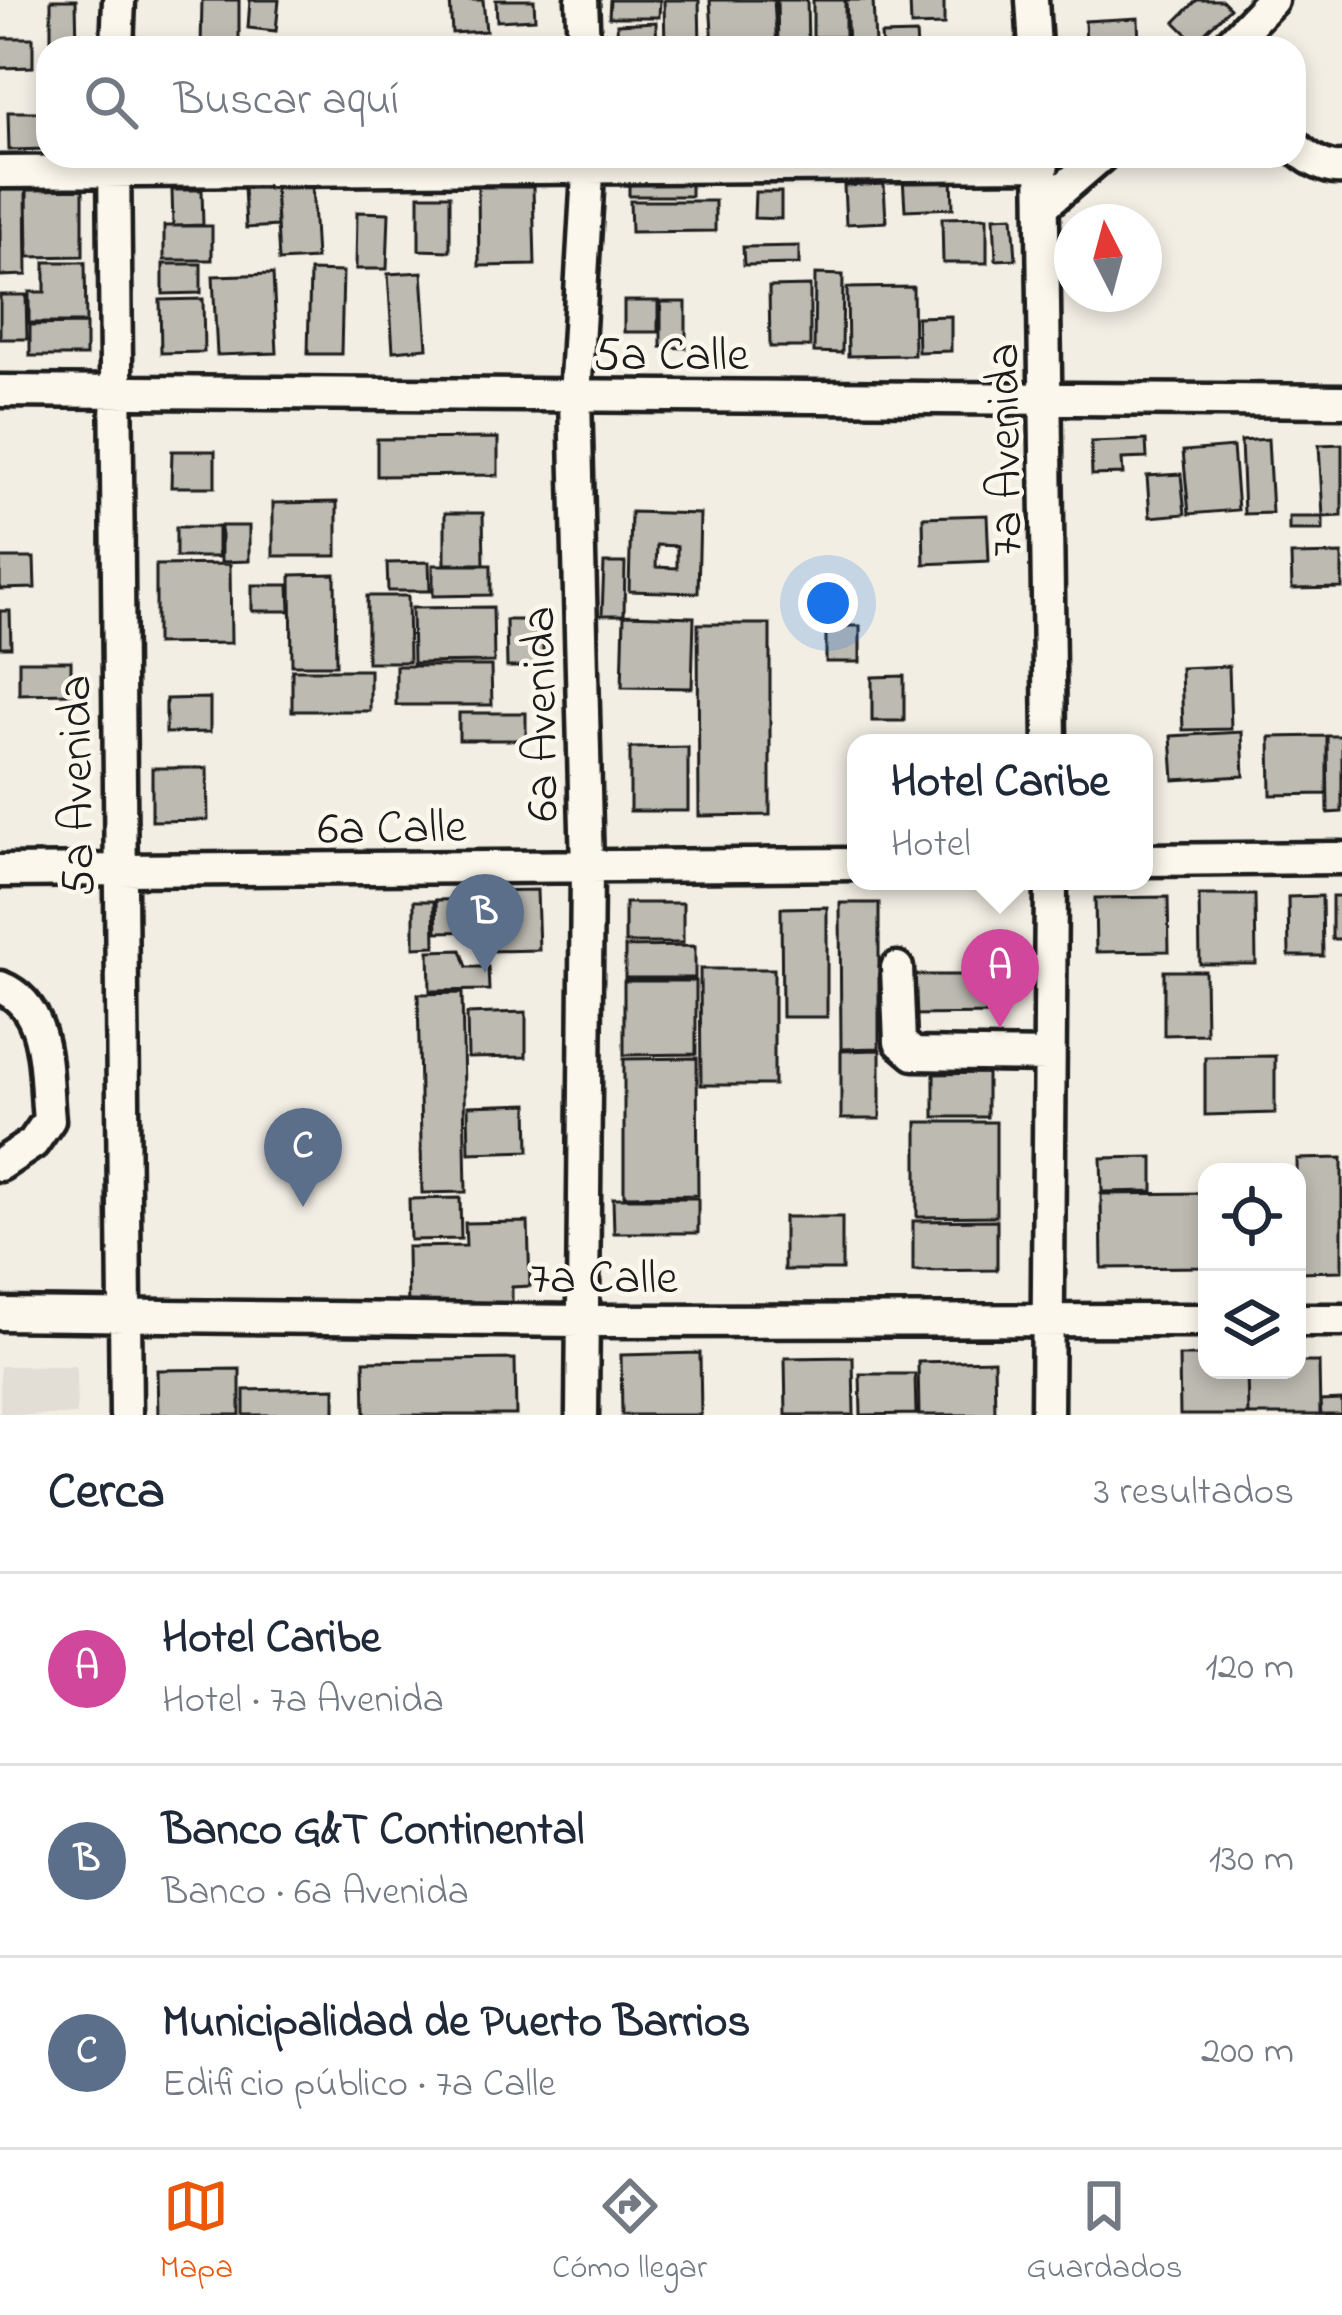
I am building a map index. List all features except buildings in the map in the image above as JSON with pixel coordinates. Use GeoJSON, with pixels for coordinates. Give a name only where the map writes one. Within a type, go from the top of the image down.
{"type":"FeatureCollection","features":[{"type":"Feature","properties":{"kind":"street"},"geometry":{"type":"LineString","coordinates":[[117,36],[118,0]]}},
{"type":"Feature","properties":{"kind":"street"},"geometry":{"type":"LineString","coordinates":[[582,0],[584,36]]}},
{"type":"Feature","properties":{"kind":"street"},"geometry":{"type":"LineString","coordinates":[[1031,0],[1034,36]]}},
{"type":"Feature","properties":{"kind":"street"},"geometry":{"type":"LineString","coordinates":[[1238,36],[1272,0]]}},
{"type":"Feature","properties":{"kind":"street"},"geometry":{"type":"LineString","coordinates":[[1306,156],[1342,168]]}},
{"type":"Feature","properties":{"kind":"street"},"geometry":{"type":"LineString","coordinates":[[0,172],[51,168]]}},
{"type":"Feature","properties":{"kind":"street","name":"5a Avenida"},"geometry":{"type":"LineString","coordinates":[[114,168],[126,1415]]}},
{"type":"Feature","properties":{"kind":"street","name":"6a Avenida"},"geometry":{"type":"LineString","coordinates":[[582,1415],[587,868],[575,398],[589,168]]}},
{"type":"Feature","properties":{"kind":"street","name":"7a Avenida"},"geometry":{"type":"LineString","coordinates":[[1043,168],[1050,734]]}},
{"type":"Feature","properties":{"kind":"street"},"geometry":{"type":"LineString","coordinates":[[1043,206],[1087,168]]}},
{"type":"Feature","properties":{"kind":"street","name":"5a Calle"},"geometry":{"type":"LineString","coordinates":[[0,391],[1342,401]]}},
{"type":"Feature","properties":{"kind":"street"},"geometry":{"type":"LineString","coordinates":[[1153,860],[1342,858]]}},
{"type":"Feature","properties":{"kind":"street","name":"6a Calle"},"geometry":{"type":"LineString","coordinates":[[0,871],[847,864]]}},
{"type":"Feature","properties":{"kind":"street"},"geometry":{"type":"LineString","coordinates":[[1047,1415],[1051,890]]}},
{"type":"Feature","properties":{"kind":"street"},"geometry":{"type":"LineString","coordinates":[[897,968],[900,1042],[914,1054],[1048,1056]]}},
{"type":"Feature","properties":{"kind":"street"},"geometry":{"type":"LineString","coordinates":[[0,987],[18,994],[38,1022],[49,1120],[33,1143],[0,1165]]}},
{"type":"Feature","properties":{"kind":"street","name":"7a Calle"},"geometry":{"type":"LineString","coordinates":[[0,1314],[581,1321],[1198,1320]]}},
{"type":"Feature","properties":{"kind":"street"},"geometry":{"type":"LineString","coordinates":[[1306,1320],[1342,1320]]}},
{"type":"Feature","properties":{"kind":"shaded area"},"geometry":{"type":"Polygon","coordinates":[[[0,1366],[76,1366],[77,1415],[0,1415],[0,1366]]]}},
{"type":"Feature","properties":{"kind":"place","name":"Banco G&T Continental"},"geometry":{"type":"Point","coordinates":[485,973]}},
{"type":"Feature","properties":{"kind":"place","name":"Hotel Caribe"},"geometry":{"type":"Point","coordinates":[1000,1028]}},
{"type":"Feature","properties":{"kind":"place","name":"Municipalidad de Puerto Barrios"},"geometry":{"type":"Point","coordinates":[303,1207]}}]}
